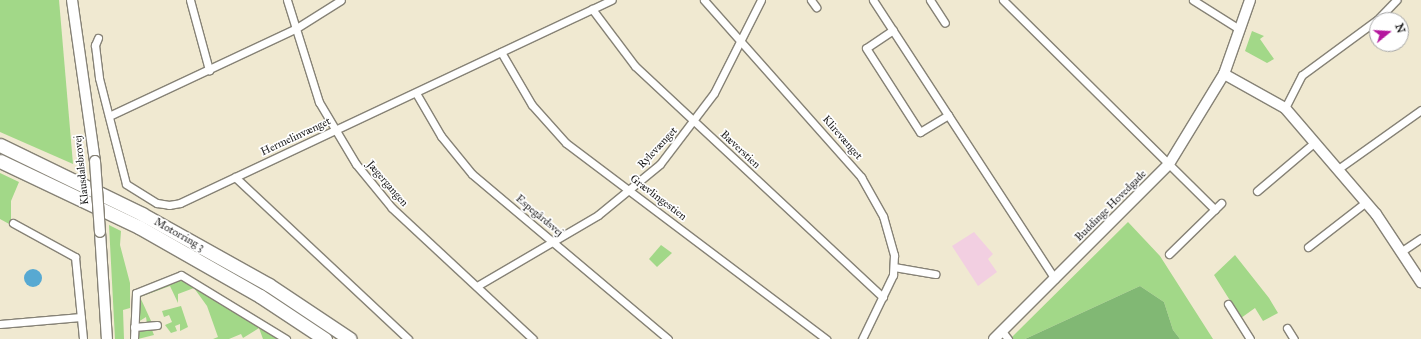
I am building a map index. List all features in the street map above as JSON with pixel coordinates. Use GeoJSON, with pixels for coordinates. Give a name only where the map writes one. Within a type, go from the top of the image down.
{"type":"FeatureCollection","features":[{"type":"Feature","properties":{"kind":"highway","name":"Motorring 3"},"geometry":{"type":"LineString","coordinates":[[0,144],[142,214],[269,285],[350,339]]}},
{"type":"Feature","properties":{"kind":"highway","name":"Motorring 3"},"geometry":{"type":"LineString","coordinates":[[0,160],[139,227],[260,296],[325,339]]}},
{"type":"Feature","properties":{"kind":"street","name":"Klausdalsbrovej"},"geometry":{"type":"LineString","coordinates":[[72,0],[95,161],[107,339]]}},
{"type":"Feature","properties":{"kind":"street"},"geometry":{"type":"LineString","coordinates":[[190,0],[209,70]]}},
{"type":"Feature","properties":{"kind":"street","name":"Jægergangen"},"geometry":{"type":"LineString","coordinates":[[287,0],[311,81],[334,131],[392,208],[533,339]]}},
{"type":"Feature","properties":{"kind":"street"},"geometry":{"type":"LineString","coordinates":[[109,116],[295,29],[341,0]]}},
{"type":"Feature","properties":{"kind":"street","name":"Hermelinvænget"},"geometry":{"type":"LineString","coordinates":[[98,38],[95,55],[126,184],[157,204],[180,203],[612,0]]}},
{"type":"Feature","properties":{"kind":"street"},"geometry":{"type":"LineString","coordinates":[[704,0],[741,40]]}},
{"type":"Feature","properties":{"kind":"street","name":"Rylevænget"},"geometry":{"type":"LineString","coordinates":[[477,286],[553,242],[631,191],[668,156],[695,123],[741,40],[761,0]]}},
{"type":"Feature","properties":{"kind":"street"},"geometry":{"type":"LineString","coordinates":[[811,0],[816,7]]}},
{"type":"Feature","properties":{"kind":"street"},"geometry":{"type":"LineString","coordinates":[[873,0],[1055,279]]}},
{"type":"Feature","properties":{"kind":"street"},"geometry":{"type":"LineString","coordinates":[[930,0],[945,23]]}},
{"type":"Feature","properties":{"kind":"street"},"geometry":{"type":"LineString","coordinates":[[1003,0],[1215,210]]}},
{"type":"Feature","properties":{"kind":"street"},"geometry":{"type":"LineString","coordinates":[[1193,0],[1239,29]]}},
{"type":"Feature","properties":{"kind":"street","name":"Buddinge Hovedgade"},"geometry":{"type":"LineString","coordinates":[[994,339],[1005,335],[1055,279],[1169,164],[1224,74],[1250,0]]}},
{"type":"Feature","properties":{"kind":"street"},"geometry":{"type":"LineString","coordinates":[[1385,12],[1396,0]]}},
{"type":"Feature","properties":{"kind":"street","name":"Bæverstien"},"geometry":{"type":"LineString","coordinates":[[592,9],[620,50],[695,123],[883,297]]}},
{"type":"Feature","properties":{"kind":"street"},"geometry":{"type":"LineString","coordinates":[[1285,108],[1302,75],[1369,26]]}},
{"type":"Feature","properties":{"kind":"street"},"geometry":{"type":"LineString","coordinates":[[892,30],[866,48],[920,132],[948,115]]}},
{"type":"Feature","properties":{"kind":"street","name":"Klirevænget"},"geometry":{"type":"LineString","coordinates":[[741,40],[861,177],[883,216],[891,241],[894,267],[883,297],[862,339]]}},
{"type":"Feature","properties":{"kind":"street","name":"Grævlingestien"},"geometry":{"type":"LineString","coordinates":[[501,52],[548,126],[826,339]]}},
{"type":"Feature","properties":{"kind":"street"},"geometry":{"type":"LineString","coordinates":[[1224,74],[1285,108],[1366,202],[1402,251],[1421,282]]}},
{"type":"Feature","properties":{"kind":"street","name":"Espegårdsvej"},"geometry":{"type":"LineString","coordinates":[[416,92],[454,155],[553,242],[668,339]]}},
{"type":"Feature","properties":{"kind":"street"},"geometry":{"type":"LineString","coordinates":[[1338,169],[1421,110]]}},
{"type":"Feature","properties":{"kind":"street"},"geometry":{"type":"LineString","coordinates":[[1257,191],[1315,142]]}},
{"type":"Feature","properties":{"kind":"street"},"geometry":{"type":"LineString","coordinates":[[235,177],[408,339]]}},
{"type":"Feature","properties":{"kind":"street"},"geometry":{"type":"LineString","coordinates":[[1308,247],[1366,202]]}},
{"type":"Feature","properties":{"kind":"street"},"geometry":{"type":"LineString","coordinates":[[1169,254],[1221,203]]}},
{"type":"Feature","properties":{"kind":"street"},"geometry":{"type":"LineString","coordinates":[[13,223],[75,257],[83,339]]}},
{"type":"Feature","properties":{"kind":"street"},"geometry":{"type":"LineString","coordinates":[[1402,251],[1421,238]]}},
{"type":"Feature","properties":{"kind":"street"},"geometry":{"type":"LineString","coordinates":[[894,267],[935,274]]}},
{"type":"Feature","properties":{"kind":"street"},"geometry":{"type":"LineString","coordinates":[[134,339],[134,299],[141,288],[176,276],[186,277],[286,339]]}},
{"type":"Feature","properties":{"kind":"street"},"geometry":{"type":"LineString","coordinates":[[1228,304],[1250,339]]}},
{"type":"Feature","properties":{"kind":"street"},"geometry":{"type":"LineString","coordinates":[[0,324],[81,317]]}},
{"type":"Feature","properties":{"kind":"street"},"geometry":{"type":"LineString","coordinates":[[134,327],[157,325]]}},
{"type":"Feature","properties":{"kind":"street"},"geometry":{"type":"LineString","coordinates":[[1287,328],[1294,339]]}},
{"type":"Feature","properties":{"kind":"shaded area"},"geometry":{"type":"Polygon","coordinates":[[[974,232],[993,254],[988,259],[997,272],[978,286],[952,246],[974,232]]]}},
{"type":"Feature","properties":{"kind":"green space"},"geometry":{"type":"Polygon","coordinates":[[[0,0],[59,0],[73,164],[0,132],[0,0]]]}},
{"type":"Feature","properties":{"kind":"green space"},"geometry":{"type":"Polygon","coordinates":[[[1252,31],[1264,36],[1260,39],[1274,59],[1267,63],[1245,51],[1252,31]]]}},
{"type":"Feature","properties":{"kind":"green space"},"geometry":{"type":"Polygon","coordinates":[[[0,173],[19,182],[11,201],[11,225],[0,219],[0,173]]]}},
{"type":"Feature","properties":{"kind":"green space"},"geometry":{"type":"Polygon","coordinates":[[[1128,222],[1160,256],[1213,339],[1180,339],[1173,330],[1164,302],[1140,286],[1025,339],[1010,339],[1128,222]]]}},
{"type":"Feature","properties":{"kind":"green space"},"geometry":{"type":"Polygon","coordinates":[[[109,225],[121,231],[120,245],[130,283],[130,308],[123,310],[124,339],[115,339],[109,225]]]}},
{"type":"Feature","properties":{"kind":"green space"},"geometry":{"type":"Polygon","coordinates":[[[661,245],[672,253],[657,267],[649,259],[661,245]]]}},
{"type":"Feature","properties":{"kind":"green space"},"geometry":{"type":"Polygon","coordinates":[[[1235,255],[1269,298],[1278,313],[1263,321],[1255,308],[1241,318],[1214,275],[1235,255]]]}},
{"type":"Feature","properties":{"kind":"green space"},"geometry":{"type":"Polygon","coordinates":[[[180,279],[184,280],[280,339],[263,339],[259,328],[243,338],[241,334],[229,339],[213,339],[218,337],[207,306],[194,288],[178,294],[178,303],[170,286],[140,297],[152,323],[147,324],[146,317],[138,322],[139,294],[180,279]]]}},
{"type":"Feature","properties":{"kind":"green space"},"geometry":{"type":"Polygon","coordinates":[[[1140,286],[1164,302],[1173,330],[1180,339],[1025,339],[1140,286]]]}},
{"type":"Feature","properties":{"kind":"green space"},"geometry":{"type":"Polygon","coordinates":[[[181,306],[188,327],[180,331],[180,324],[175,326],[177,331],[171,333],[165,325],[172,322],[169,315],[164,317],[162,311],[181,306]]]}},
{"type":"Feature","properties":{"kind":"green space"},"geometry":{"type":"Polygon","coordinates":[[[140,330],[152,330],[154,335],[138,339],[140,330]]]}},
{"type":"Feature","properties":{"kind":"water"},"geometry":{"type":"Polygon","coordinates":[[[33,269],[39,272],[42,278],[39,284],[33,287],[27,284],[24,278],[27,272],[33,269]]]}}]}
